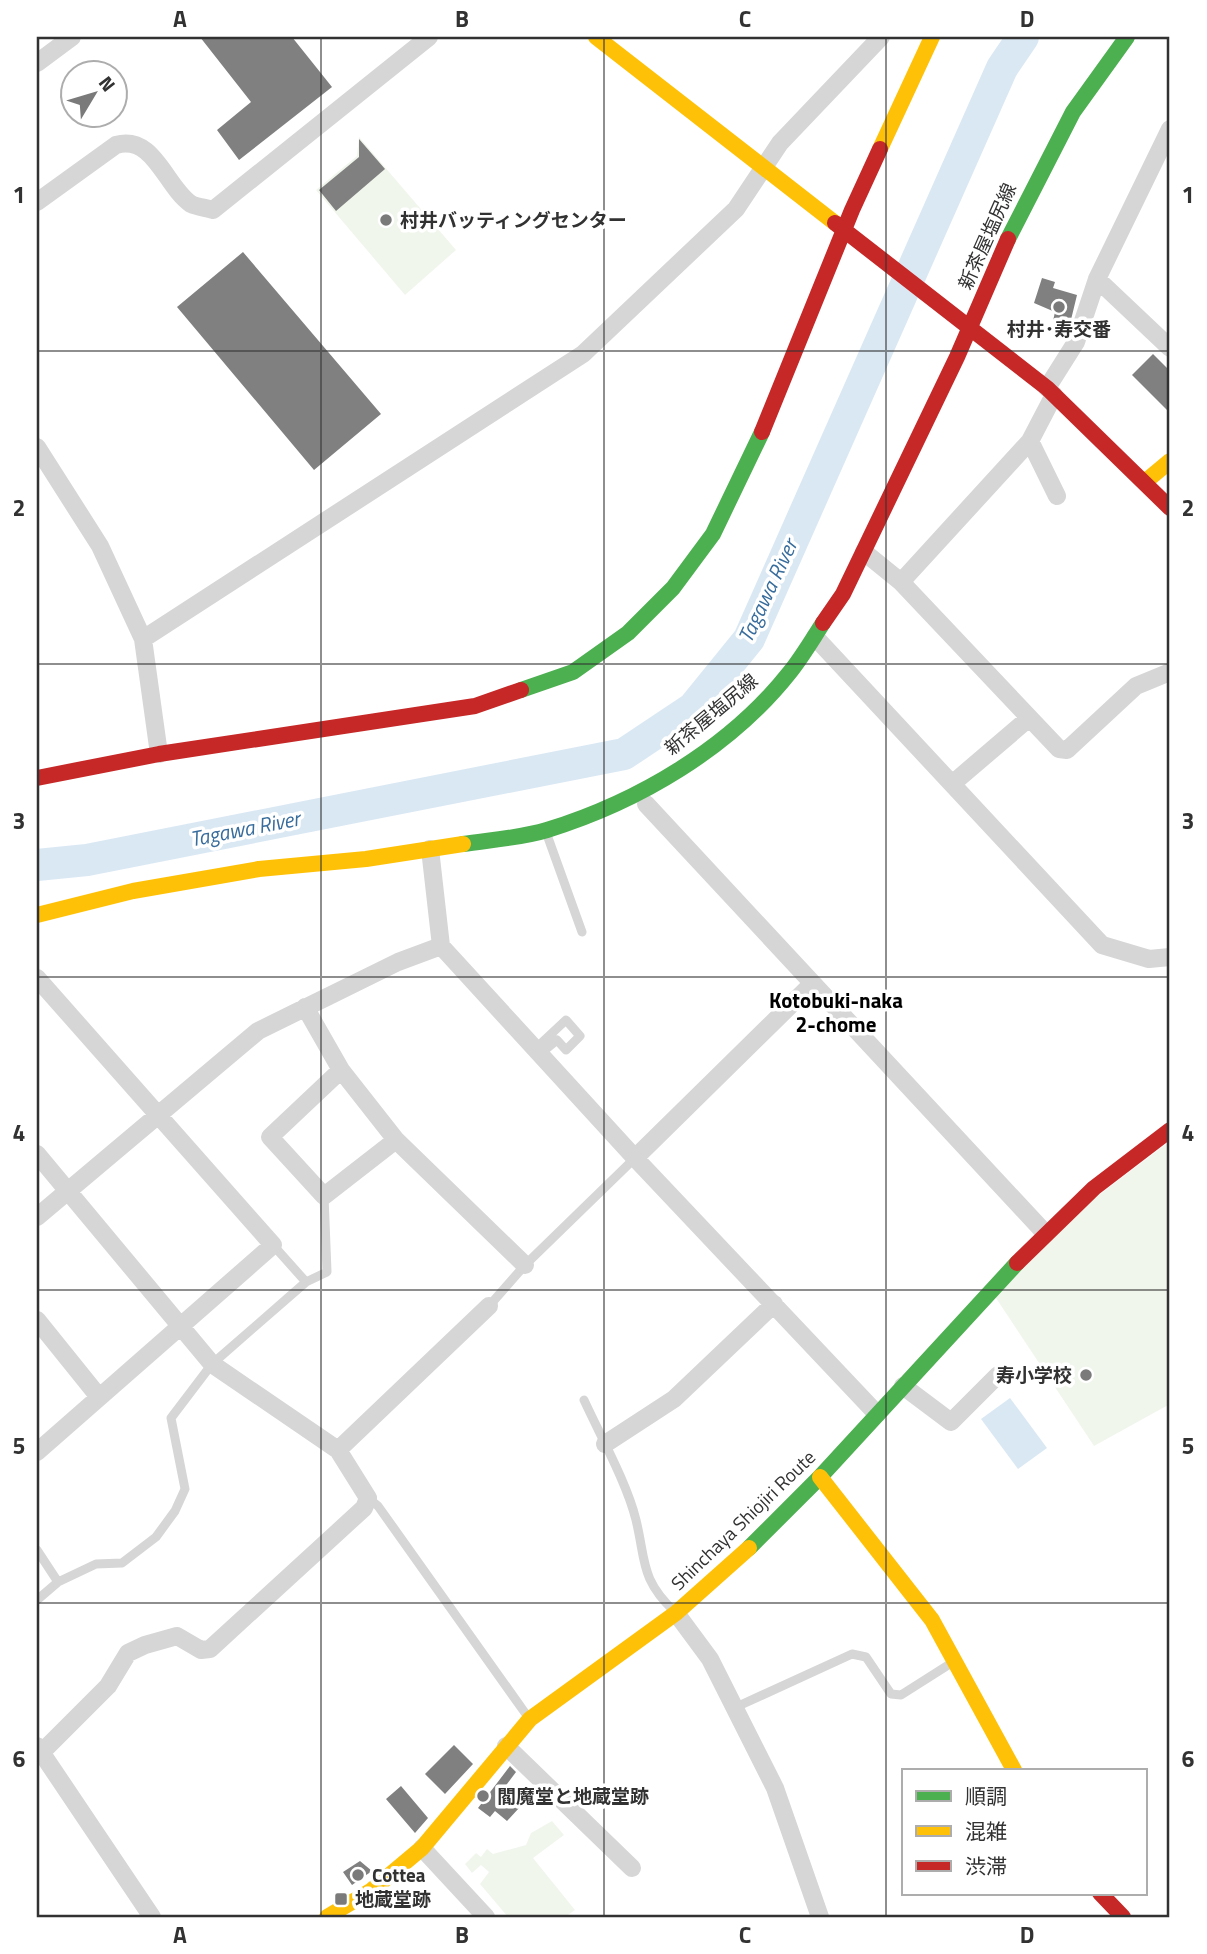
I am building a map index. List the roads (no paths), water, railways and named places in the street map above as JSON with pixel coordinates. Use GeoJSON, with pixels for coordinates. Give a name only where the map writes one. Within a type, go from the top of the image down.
{"type":"FeatureCollection","features":[{"type":"Feature","properties":{"kind":"main road"},"geometry":{"type":"LineString","coordinates":[[596,37],[1051,391],[1146,481],[1170,508]]}},
{"type":"Feature","properties":{"kind":"main road"},"geometry":{"type":"LineString","coordinates":[[37,778],[159,754],[474,706],[573,671],[628,633],[673,588],[713,534],[756,448],[844,232],[904,93],[932,37]]}},
{"type":"Feature","properties":{"kind":"main road","name":"新茶屋塩尻線"},"geometry":{"type":"LineString","coordinates":[[37,915],[133,891],[247,871],[430,849],[545,831],[640,794],[677,772],[748,716],[789,673],[843,594],[957,357],[968,325],[1037,177],[1089,88],[1126,37]]}},
{"type":"Feature","properties":{"kind":"main road"},"geometry":{"type":"LineString","coordinates":[[1146,481],[1170,461]]}},
{"type":"Feature","properties":{"kind":"main road","name":"Shinchaya Shiojiri Route"},"geometry":{"type":"LineString","coordinates":[[327,1917],[372,1890],[422,1847],[530,1719],[676,1613],[745,1552],[820,1477],[1045,1233],[1094,1188],[1170,1129]]}},
{"type":"Feature","properties":{"kind":"main road"},"geometry":{"type":"LineString","coordinates":[[820,1477],[932,1620],[1013,1769]]}},
{"type":"Feature","properties":{"kind":"main road"},"geometry":{"type":"LineString","coordinates":[[1102,1895],[1123,1917]]}},
{"type":"Feature","properties":{"kind":"street"},"geometry":{"type":"LineString","coordinates":[[37,202],[116,145],[128,141],[142,147],[191,204],[213,211],[429,37]]}},
{"type":"Feature","properties":{"kind":"street"},"geometry":{"type":"LineString","coordinates":[[143,639],[583,354],[736,209],[761,167],[780,142],[881,37]]}},
{"type":"Feature","properties":{"kind":"street"},"geometry":{"type":"LineString","coordinates":[[37,63],[67,38]]}},
{"type":"Feature","properties":{"kind":"street"},"geometry":{"type":"LineString","coordinates":[[901,582],[1030,441],[1076,342],[1097,279],[1170,129]]}},
{"type":"Feature","properties":{"kind":"street"},"geometry":{"type":"LineString","coordinates":[[1097,279],[1170,348]]}},
{"type":"Feature","properties":{"kind":"street"},"geometry":{"type":"LineString","coordinates":[[1030,441],[1058,496]]}},
{"type":"Feature","properties":{"kind":"street"},"geometry":{"type":"LineString","coordinates":[[37,447],[100,546],[143,639],[159,754]]}},
{"type":"Feature","properties":{"kind":"street"},"geometry":{"type":"LineString","coordinates":[[864,552],[901,582],[1059,749],[1067,750],[1136,686],[1170,672]]}},
{"type":"Feature","properties":{"kind":"street"},"geometry":{"type":"LineString","coordinates":[[814,637],[1102,946],[1149,959],[1170,957]]}},
{"type":"Feature","properties":{"kind":"street"},"geometry":{"type":"LineString","coordinates":[[953,784],[1028,719]]}},
{"type":"Feature","properties":{"kind":"street"},"geometry":{"type":"LineString","coordinates":[[646,803],[811,985],[1045,1233]]}},
{"type":"Feature","properties":{"kind":"street"},"geometry":{"type":"LineString","coordinates":[[430,849],[441,946],[635,1158],[877,1413]]}},
{"type":"Feature","properties":{"kind":"street"},"geometry":{"type":"LineString","coordinates":[[37,1217],[258,1031],[398,962],[441,946]]}},
{"type":"Feature","properties":{"kind":"street"},"geometry":{"type":"LineString","coordinates":[[635,1158],[811,985]]}},
{"type":"Feature","properties":{"kind":"street"},"geometry":{"type":"LineString","coordinates":[[37,1452],[273,1245],[39,987]]}},
{"type":"Feature","properties":{"kind":"street"},"geometry":{"type":"LineString","coordinates":[[305,1007],[341,1070],[396,1140],[525,1265]]}},
{"type":"Feature","properties":{"kind":"street"},"geometry":{"type":"LineString","coordinates":[[341,1070],[270,1137],[324,1196],[396,1140]]}},
{"type":"Feature","properties":{"kind":"street"},"geometry":{"type":"LineString","coordinates":[[37,1154],[212,1364],[338,1450],[368,1498],[364,1508],[210,1649],[201,1650],[177,1636],[128,1653],[108,1686],[39,1750],[152,1917]]}},
{"type":"Feature","properties":{"kind":"street"},"geometry":{"type":"LineString","coordinates":[[605,1444],[674,1399],[775,1304]]}},
{"type":"Feature","properties":{"kind":"street"},"geometry":{"type":"LineString","coordinates":[[338,1450],[489,1306]]}},
{"type":"Feature","properties":{"kind":"street"},"geometry":{"type":"LineString","coordinates":[[39,1327],[99,1397]]}},
{"type":"Feature","properties":{"kind":"street"},"geometry":{"type":"LineString","coordinates":[[904,1386],[951,1422],[999,1375]]}},
{"type":"Feature","properties":{"kind":"street"},"geometry":{"type":"LineString","coordinates":[[676,1613],[710,1659],[775,1788],[820,1917]]}},
{"type":"Feature","properties":{"kind":"street"},"geometry":{"type":"LineString","coordinates":[[506,1745],[632,1868]]}},
{"type":"Feature","properties":{"kind":"street"},"geometry":{"type":"LineString","coordinates":[[422,1847],[486,1917]]}},
{"type":"Feature","properties":{"kind":"lane"},"geometry":{"type":"LineString","coordinates":[[545,831],[582,932]]}},
{"type":"Feature","properties":{"kind":"lane"},"geometry":{"type":"LineString","coordinates":[[566,1020],[580,1036],[566,1050],[557,1040],[538,1052],[566,1020]]}},
{"type":"Feature","properties":{"kind":"lane"},"geometry":{"type":"LineString","coordinates":[[489,1306],[525,1265],[635,1158]]}},
{"type":"Feature","properties":{"kind":"lane"},"geometry":{"type":"LineString","coordinates":[[37,1600],[58,1582],[96,1564],[122,1563],[156,1537],[175,1511],[185,1489],[171,1418],[212,1364],[306,1282],[327,1272],[324,1196]]}},
{"type":"Feature","properties":{"kind":"lane"},"geometry":{"type":"LineString","coordinates":[[273,1245],[306,1282]]}},
{"type":"Feature","properties":{"kind":"lane"},"geometry":{"type":"LineString","coordinates":[[584,1400],[636,1519],[644,1570],[663,1601],[676,1613]]}},
{"type":"Feature","properties":{"kind":"lane"},"geometry":{"type":"LineString","coordinates":[[368,1498],[378,1506],[530,1719]]}},
{"type":"Feature","properties":{"kind":"lane"},"geometry":{"type":"LineString","coordinates":[[37,1550],[58,1582]]}},
{"type":"Feature","properties":{"kind":"lane"},"geometry":{"type":"LineString","coordinates":[[734,1707],[852,1654],[866,1657],[891,1694],[901,1695],[956,1661]]}},
{"type":"Feature","properties":{"kind":"waterway","name":"Tagawa River"},"geometry":{"type":"LineString","coordinates":[[37,865],[87,860],[624,754],[693,708],[749,639],[1002,68],[1023,37]]}},
{"type":"Feature","properties":{"kind":"place","name":"村井バッティングセンター"},"geometry":{"type":"Point","coordinates":[386,220]}},
{"type":"Feature","properties":{"kind":"place","name":"村井･寿交番"},"geometry":{"type":"Point","coordinates":[1059,307]}},
{"type":"Feature","properties":{"kind":"place","name":"寿小学校"},"geometry":{"type":"Point","coordinates":[1086,1375]}},
{"type":"Feature","properties":{"kind":"place","name":"閻魔堂と地蔵堂跡"},"geometry":{"type":"Point","coordinates":[483,1796]}},
{"type":"Feature","properties":{"kind":"place","name":"Cottea"},"geometry":{"type":"Point","coordinates":[358,1875]}},
{"type":"Feature","properties":{"kind":"place","name":"地蔵堂跡"},"geometry":{"type":"Point","coordinates":[341,1899]}},
{"type":"Feature","properties":{"kind":"district","name":"Kotobuki-naka 2-chome"},"geometry":{"type":"Point","coordinates":[836,1013]}}]}
